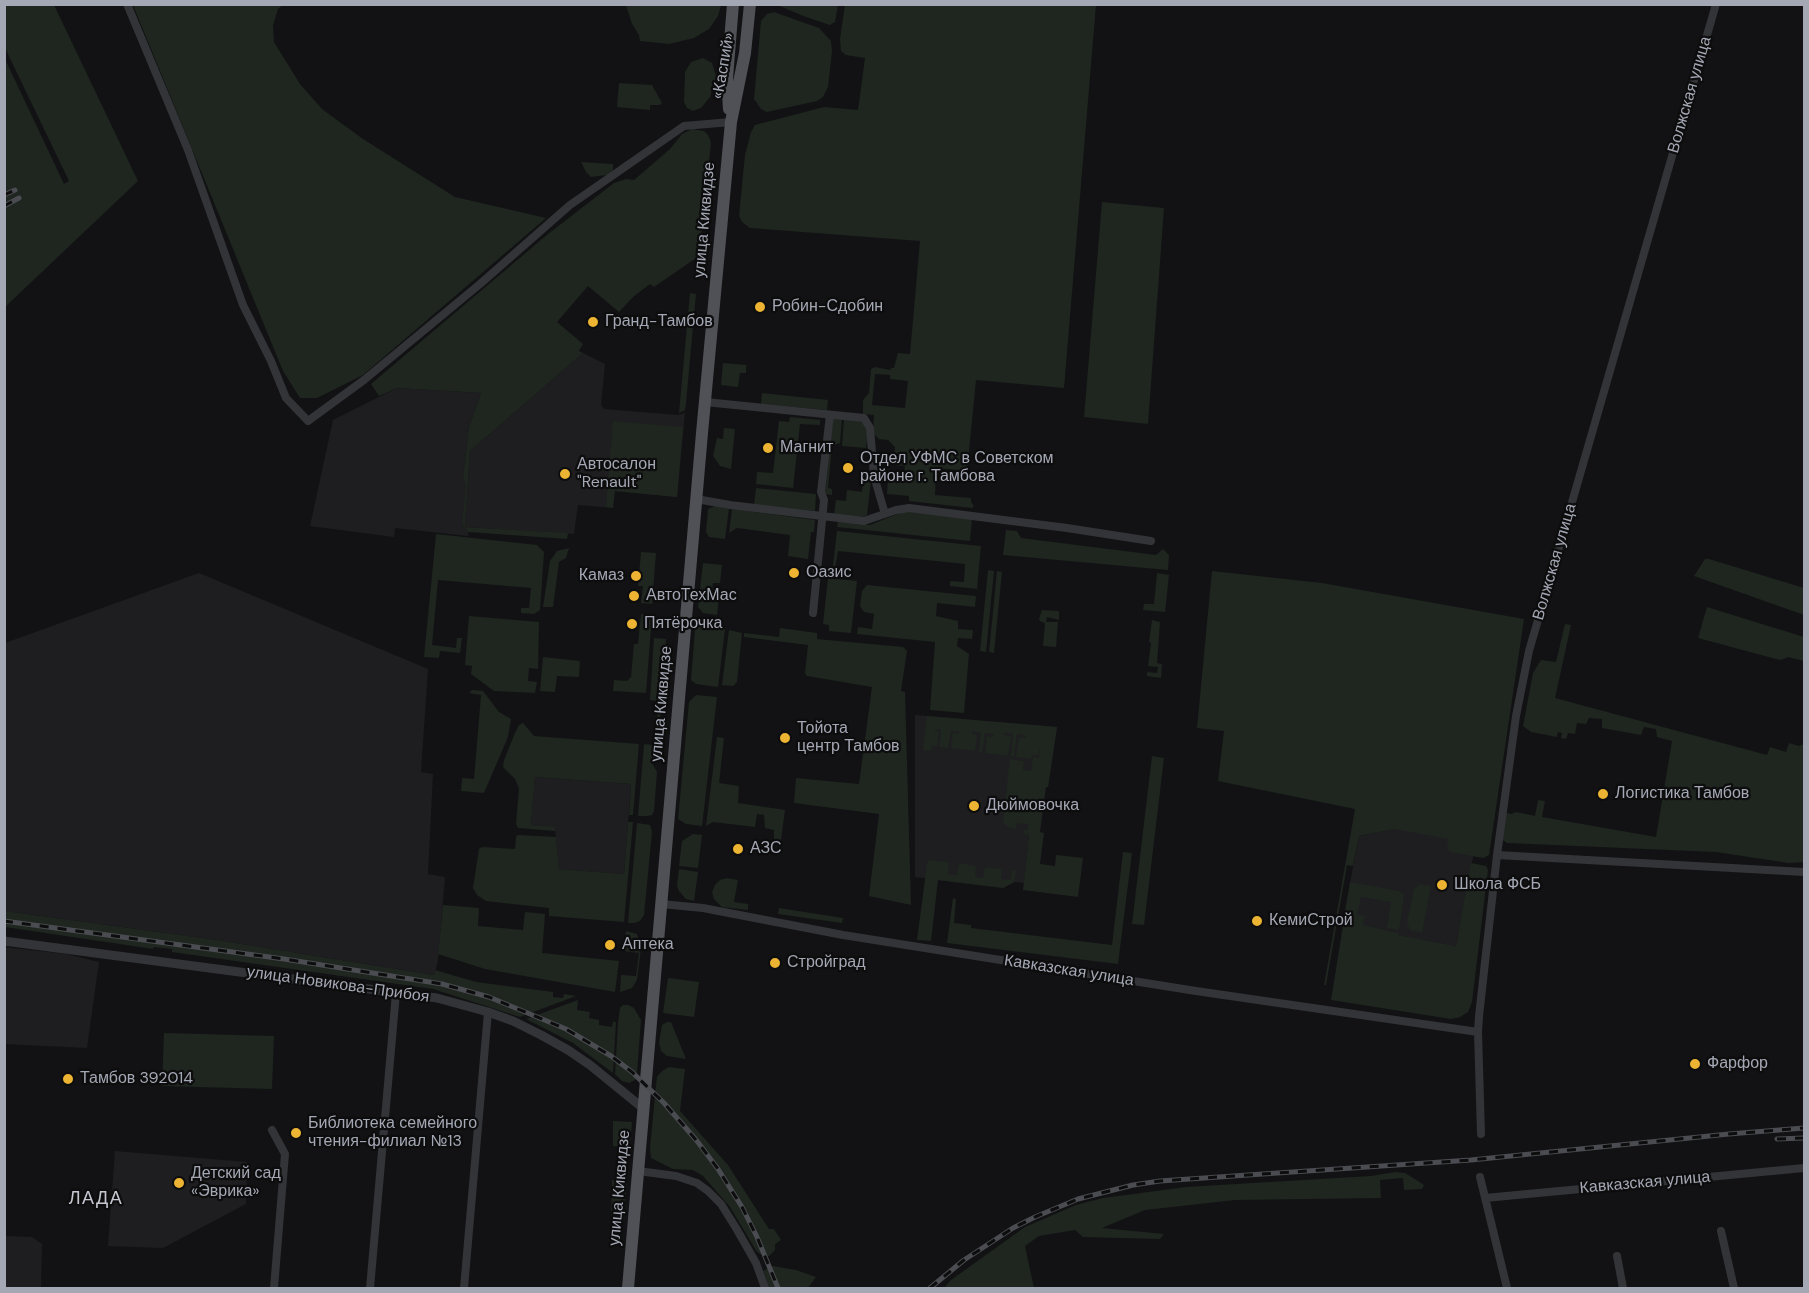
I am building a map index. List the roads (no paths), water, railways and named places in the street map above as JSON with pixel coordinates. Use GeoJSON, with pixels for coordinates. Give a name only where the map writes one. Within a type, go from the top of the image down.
{"type":"FeatureCollection","features":[{"type":"Feature","properties":{"kind":"main road","name":"«Каспий»"},"geometry":{"type":"LineString","coordinates":[[731,122],[727,78],[733,4]]}},
{"type":"Feature","properties":{"kind":"main road","name":"«Каспий»"},"geometry":{"type":"LineString","coordinates":[[731,122],[745,53],[750,4]]}},
{"type":"Feature","properties":{"kind":"main road","name":"улица Киквидзе"},"geometry":{"type":"LineString","coordinates":[[628,1288],[731,122]]}},
{"type":"Feature","properties":{"kind":"street"},"geometry":{"type":"LineString","coordinates":[[127,4],[188,150],[243,305],[271,361],[286,398],[308,422],[373,373],[570,205],[684,126],[731,122]]}},
{"type":"Feature","properties":{"kind":"street","name":"Волжская улица"},"geometry":{"type":"LineString","coordinates":[[1481,1134],[1478,1032],[1497,855],[1516,716],[1529,651],[1716,4]]}},
{"type":"Feature","properties":{"kind":"street"},"geometry":{"type":"LineString","coordinates":[[705,402],[860,416],[869,424],[872,435],[874,476],[885,514]]}},
{"type":"Feature","properties":{"kind":"street"},"geometry":{"type":"LineString","coordinates":[[813,613],[825,500],[821,492],[830,415]]}},
{"type":"Feature","properties":{"kind":"street"},"geometry":{"type":"LineString","coordinates":[[696,499],[864,521],[909,508],[1151,541]]}},
{"type":"Feature","properties":{"kind":"street"},"geometry":{"type":"LineString","coordinates":[[1497,855],[1804,872]]}},
{"type":"Feature","properties":{"kind":"street","name":"Кавказская улица"},"geometry":{"type":"LineString","coordinates":[[661,904],[703,908],[843,935],[1183,989],[1478,1032]]}},
{"type":"Feature","properties":{"kind":"street","name":"улица Новикова-Прибоя"},"geometry":{"type":"LineString","coordinates":[[4,941],[436,998],[513,1021],[568,1050],[644,1109]]}},
{"type":"Feature","properties":{"kind":"street"},"geometry":{"type":"LineString","coordinates":[[370,1288],[396,993]]}},
{"type":"Feature","properties":{"kind":"street"},"geometry":{"type":"LineString","coordinates":[[464,1288],[488,1012]]}},
{"type":"Feature","properties":{"kind":"street"},"geometry":{"type":"LineString","coordinates":[[272,1130],[285,1154],[274,1288]]}},
{"type":"Feature","properties":{"kind":"street","name":"Кавказская улица"},"geometry":{"type":"LineString","coordinates":[[1485,1198],[1804,1168]]}},
{"type":"Feature","properties":{"kind":"street"},"geometry":{"type":"LineString","coordinates":[[638,1171],[676,1176],[696,1183],[708,1191],[721,1204],[736,1227],[756,1263],[765,1288]]}},
{"type":"Feature","properties":{"kind":"street"},"geometry":{"type":"LineString","coordinates":[[1480,1177],[1507,1288]]}},
{"type":"Feature","properties":{"kind":"street"},"geometry":{"type":"LineString","coordinates":[[1721,1231],[1734,1288]]}},
{"type":"Feature","properties":{"kind":"street"},"geometry":{"type":"LineString","coordinates":[[1617,1256],[1623,1288]]}},
{"type":"Feature","properties":{"kind":"railway"},"geometry":{"type":"LineString","coordinates":[[4,195],[15,190]]}},
{"type":"Feature","properties":{"kind":"railway"},"geometry":{"type":"LineString","coordinates":[[4,206],[19,198]]}},
{"type":"Feature","properties":{"kind":"railway"},"geometry":{"type":"LineString","coordinates":[[4,921],[284,959],[442,984],[489,997],[566,1029],[611,1056],[632,1072],[664,1103],[697,1141],[742,1207],[778,1288]]}},
{"type":"Feature","properties":{"kind":"railway"},"geometry":{"type":"LineString","coordinates":[[930,1288],[964,1260],[1013,1228],[1078,1199],[1133,1185],[1160,1181],[1471,1160],[1804,1128]]}},
{"type":"Feature","properties":{"kind":"railway"},"geometry":{"type":"LineString","coordinates":[[1777,1139],[1804,1138]]}},
{"type":"Feature","properties":{"kind":"place","name":"Робин-Сдобин"},"geometry":{"type":"Point","coordinates":[760,307]}},
{"type":"Feature","properties":{"kind":"place","name":"Гранд-Тамбов"},"geometry":{"type":"Point","coordinates":[593,322]}},
{"type":"Feature","properties":{"kind":"place","name":"Магнит"},"geometry":{"type":"Point","coordinates":[768,448]}},
{"type":"Feature","properties":{"kind":"place","name":"Отдел УФМС в Советском районе г. Тамбова"},"geometry":{"type":"Point","coordinates":[848,468]}},
{"type":"Feature","properties":{"kind":"place","name":"Автосалон \"Renault\""},"geometry":{"type":"Point","coordinates":[565,474]}},
{"type":"Feature","properties":{"kind":"place","name":"Оазис"},"geometry":{"type":"Point","coordinates":[794,573]}},
{"type":"Feature","properties":{"kind":"place","name":"Камаз"},"geometry":{"type":"Point","coordinates":[636,576]}},
{"type":"Feature","properties":{"kind":"place","name":"АвтоТехМас"},"geometry":{"type":"Point","coordinates":[634,596]}},
{"type":"Feature","properties":{"kind":"place","name":"Пятёрочка"},"geometry":{"type":"Point","coordinates":[632,624]}},
{"type":"Feature","properties":{"kind":"place","name":"Тойота центр Тамбов"},"geometry":{"type":"Point","coordinates":[785,738]}},
{"type":"Feature","properties":{"kind":"place","name":"Логистика Тамбов"},"geometry":{"type":"Point","coordinates":[1603,794]}},
{"type":"Feature","properties":{"kind":"place","name":"Дюймовочка"},"geometry":{"type":"Point","coordinates":[974,806]}},
{"type":"Feature","properties":{"kind":"place","name":"АЗС"},"geometry":{"type":"Point","coordinates":[738,849]}},
{"type":"Feature","properties":{"kind":"place","name":"Школа ФСБ"},"geometry":{"type":"Point","coordinates":[1442,885]}},
{"type":"Feature","properties":{"kind":"place","name":"КемиСтрой"},"geometry":{"type":"Point","coordinates":[1257,921]}},
{"type":"Feature","properties":{"kind":"place","name":"Аптека"},"geometry":{"type":"Point","coordinates":[610,945]}},
{"type":"Feature","properties":{"kind":"place","name":"Стройград"},"geometry":{"type":"Point","coordinates":[775,963]}},
{"type":"Feature","properties":{"kind":"place","name":"Фарфор"},"geometry":{"type":"Point","coordinates":[1695,1064]}},
{"type":"Feature","properties":{"kind":"place","name":"Тамбов 392014"},"geometry":{"type":"Point","coordinates":[68,1079]}},
{"type":"Feature","properties":{"kind":"place","name":"Библиотека семейного чтения-филиал №13"},"geometry":{"type":"Point","coordinates":[296,1133]}},
{"type":"Feature","properties":{"kind":"place","name":"Детский сад «Эврика»"},"geometry":{"type":"Point","coordinates":[179,1183]}},
{"type":"Feature","properties":{"kind":"district","name":"ЛАДА"},"geometry":{"type":"Point","coordinates":[96,1199]}}]}
